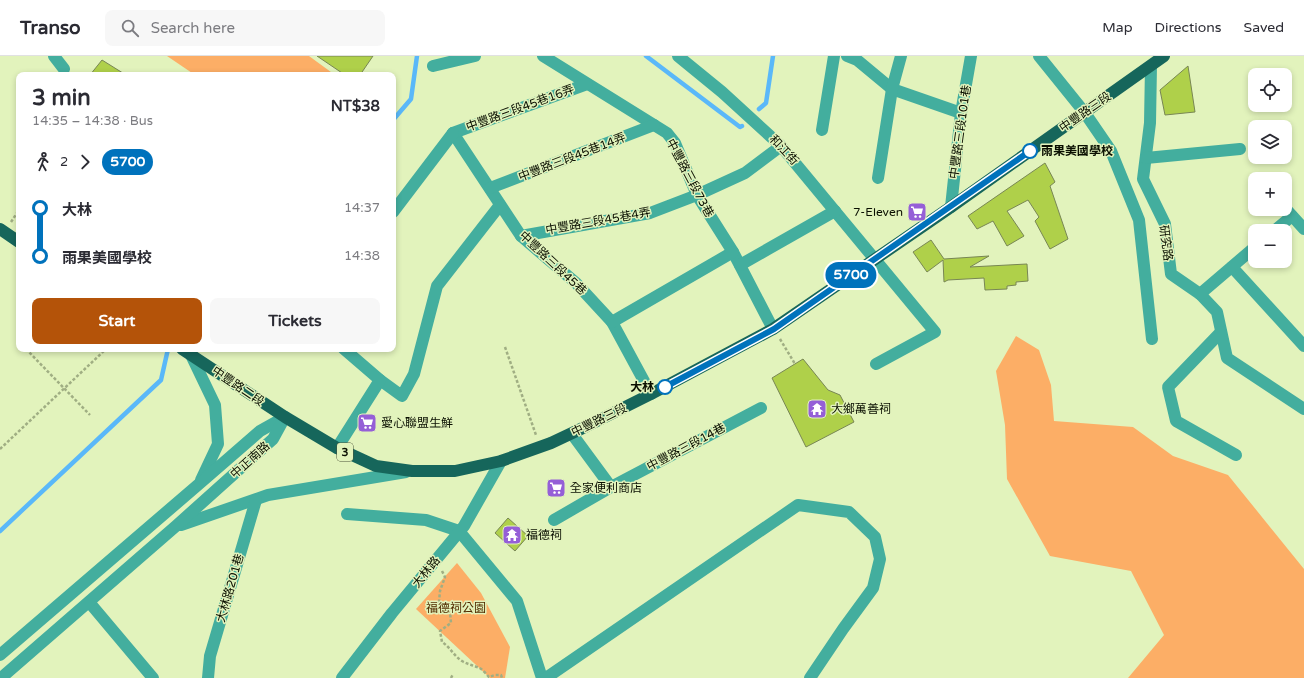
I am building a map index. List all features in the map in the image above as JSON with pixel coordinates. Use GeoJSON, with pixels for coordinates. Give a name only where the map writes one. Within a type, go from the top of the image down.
{"type":"FeatureCollection","features":[{"type":"Feature","properties":{"kind":"main road","name":"中豐路三段"},"geometry":{"type":"LineString","coordinates":[[285,417],[337,448],[376,466],[412,471],[455,471],[501,461],[572,434],[774,329],[874,259],[951,208],[1164,56]]}},
{"type":"Feature","properties":{"kind":"main road"},"geometry":{"type":"LineString","coordinates":[[0,230],[16,240]]}},
{"type":"Feature","properties":{"kind":"main road","name":"中豐路二段"},"geometry":{"type":"LineString","coordinates":[[186,352],[285,417]]}},
{"type":"Feature","properties":{"kind":"street"},"geometry":{"type":"LineString","coordinates":[[54,56],[64,70]]}},
{"type":"Feature","properties":{"kind":"street"},"geometry":{"type":"LineString","coordinates":[[433,66],[475,56]]}},
{"type":"Feature","properties":{"kind":"street","name":"中豐路三段73巷"},"geometry":{"type":"LineString","coordinates":[[542,56],[667,133],[675,143],[697,196],[733,252],[774,329]]}},
{"type":"Feature","properties":{"kind":"street"},"geometry":{"type":"LineString","coordinates":[[822,130],[834,56]]}},
{"type":"Feature","properties":{"kind":"street"},"geometry":{"type":"LineString","coordinates":[[847,56],[856,60],[892,89],[961,113]]}},
{"type":"Feature","properties":{"kind":"street"},"geometry":{"type":"LineString","coordinates":[[878,178],[892,89],[901,56]]}},
{"type":"Feature","properties":{"kind":"street","name":"中豐路三段101巷"},"geometry":{"type":"LineString","coordinates":[[951,208],[961,113],[971,56]]}},
{"type":"Feature","properties":{"kind":"street","name":"研究路"},"geometry":{"type":"LineString","coordinates":[[1039,56],[1085,113],[1111,151],[1139,220],[1152,339]]}},
{"type":"Feature","properties":{"kind":"street","name":"和江街"},"geometry":{"type":"LineString","coordinates":[[687,58],[782,146],[935,332],[876,364]]}},
{"type":"Feature","properties":{"kind":"street","name":"研究路"},"geometry":{"type":"LineString","coordinates":[[1151,66],[1150,123],[1143,179],[1165,224],[1171,274],[1200,294],[1217,312],[1227,358],[1304,409]]}},
{"type":"Feature","properties":{"kind":"street","name":"中豐路三段45巷16弄"},"geometry":{"type":"LineString","coordinates":[[453,133],[587,84]]}},
{"type":"Feature","properties":{"kind":"street","name":"中豐路三段45巷14弄"},"geometry":{"type":"LineString","coordinates":[[490,188],[654,125]]}},
{"type":"Feature","properties":{"kind":"street"},"geometry":{"type":"LineString","coordinates":[[396,208],[453,133]]}},
{"type":"Feature","properties":{"kind":"street","name":"中豐路三段45巷"},"geometry":{"type":"LineString","coordinates":[[453,133],[521,236],[576,283],[612,322],[651,394]]}},
{"type":"Feature","properties":{"kind":"street","name":"中豐路三段45巷4弄"},"geometry":{"type":"LineString","coordinates":[[521,236],[650,213],[697,196],[745,174],[782,146]]}},
{"type":"Feature","properties":{"kind":"street"},"geometry":{"type":"LineString","coordinates":[[1146,158],[1240,149]]}},
{"type":"Feature","properties":{"kind":"street"},"geometry":{"type":"LineString","coordinates":[[347,352],[380,380],[402,396],[414,374],[437,286],[500,205]]}},
{"type":"Feature","properties":{"kind":"street"},"geometry":{"type":"LineString","coordinates":[[740,265],[835,211]]}},
{"type":"Feature","properties":{"kind":"street"},"geometry":{"type":"LineString","coordinates":[[1292,216],[1304,229]]}},
{"type":"Feature","properties":{"kind":"street"},"geometry":{"type":"LineString","coordinates":[[612,322],[733,252]]}},
{"type":"Feature","properties":{"kind":"street"},"geometry":{"type":"LineString","coordinates":[[1200,294],[1248,253]]}},
{"type":"Feature","properties":{"kind":"street"},"geometry":{"type":"LineString","coordinates":[[1232,267],[1304,346]]}},
{"type":"Feature","properties":{"kind":"street"},"geometry":{"type":"LineString","coordinates":[[1221,332],[1168,387],[1176,421],[1236,455]]}},
{"type":"Feature","properties":{"kind":"street"},"geometry":{"type":"LineString","coordinates":[[186,352],[215,405],[218,444],[199,484]]}},
{"type":"Feature","properties":{"kind":"street"},"geometry":{"type":"LineString","coordinates":[[337,448],[380,380]]}},
{"type":"Feature","properties":{"kind":"street","name":"中豐路三段14巷"},"geometry":{"type":"LineString","coordinates":[[554,520],[611,487],[761,408]]}},
{"type":"Feature","properties":{"kind":"street","name":"中正南路"},"geometry":{"type":"LineString","coordinates":[[0,655],[260,431],[285,417]]}},
{"type":"Feature","properties":{"kind":"street","name":"中正南路"},"geometry":{"type":"LineString","coordinates":[[1,678],[176,526],[273,439],[285,417]]}},
{"type":"Feature","properties":{"kind":"street"},"geometry":{"type":"LineString","coordinates":[[572,434],[611,487]]}},
{"type":"Feature","properties":{"kind":"street","name":"大林路"},"geometry":{"type":"LineString","coordinates":[[342,678],[392,613],[464,526],[501,461]]}},
{"type":"Feature","properties":{"kind":"street"},"geometry":{"type":"LineString","coordinates":[[176,526],[268,496],[412,471]]}},
{"type":"Feature","properties":{"kind":"street","name":"大林路201巷"},"geometry":{"type":"LineString","coordinates":[[208,678],[210,656],[256,500]]}},
{"type":"Feature","properties":{"kind":"street"},"geometry":{"type":"LineString","coordinates":[[546,678],[798,505],[849,512],[875,537],[880,559],[873,588],[810,678]]}},
{"type":"Feature","properties":{"kind":"street"},"geometry":{"type":"LineString","coordinates":[[347,514],[426,520],[460,531],[517,602],[542,678]]}},
{"type":"Feature","properties":{"kind":"street"},"geometry":{"type":"LineString","coordinates":[[89,602],[153,678]]}},
{"type":"Feature","properties":{"kind":"path"},"geometry":{"type":"LineString","coordinates":[[774,329],[795,364]]}},
{"type":"Feature","properties":{"kind":"path"},"geometry":{"type":"LineString","coordinates":[[505,347],[540,447]]}},
{"type":"Feature","properties":{"kind":"path"},"geometry":{"type":"LineString","coordinates":[[29,352],[90,415]]}},
{"type":"Feature","properties":{"kind":"path"},"geometry":{"type":"LineString","coordinates":[[0,449],[103,352]]}},
{"type":"Feature","properties":{"kind":"path"},"geometry":{"type":"LineString","coordinates":[[436,560],[445,577],[440,591],[440,602],[450,612],[451,623],[440,631],[442,642],[448,646],[462,661],[479,667],[489,677],[501,675],[502,678]]}},
{"type":"Feature","properties":{"kind":"path"},"geometry":{"type":"LineString","coordinates":[[450,678],[453,674]]}},
{"type":"Feature","properties":{"kind":"green space"},"geometry":{"type":"Polygon","coordinates":[[[167,56],[309,56],[331,72],[191,72],[167,56]]]}},
{"type":"Feature","properties":{"kind":"green space"},"geometry":{"type":"Polygon","coordinates":[[[1016,336],[1039,350],[1051,385],[1054,421],[1133,427],[1173,456],[1228,475],[1304,569],[1304,678],[1128,678],[1164,635],[1131,571],[1050,556],[1007,479],[1005,425],[996,371],[1016,336]]]}},
{"type":"Feature","properties":{"kind":"green space","name":"福德祠公園"},"geometry":{"type":"Polygon","coordinates":[[[457,563],[481,593],[510,647],[505,678],[490,678],[416,609],[457,563]]]}},
{"type":"Feature","properties":{"kind":"building"},"geometry":{"type":"Polygon","coordinates":[[[317,56],[373,56],[362,72],[341,72],[317,56]]]}},
{"type":"Feature","properties":{"kind":"building"},"geometry":{"type":"Polygon","coordinates":[[[102,60],[121,72],[92,72],[102,60]]]}},
{"type":"Feature","properties":{"kind":"building"},"geometry":{"type":"Polygon","coordinates":[[[1188,66],[1195,112],[1165,115],[1160,90],[1188,66]]]}},
{"type":"Feature","properties":{"kind":"building"},"geometry":{"type":"Polygon","coordinates":[[[1045,163],[1055,182],[1050,186],[1068,239],[1050,249],[1035,221],[1039,217],[1028,200],[1007,211],[1024,236],[1007,246],[993,221],[977,229],[968,216],[1045,163]]]}},
{"type":"Feature","properties":{"kind":"building"},"geometry":{"type":"Polygon","coordinates":[[[931,240],[944,259],[989,256],[970,267],[1027,264],[1028,281],[1016,282],[1016,285],[1007,286],[1007,289],[985,290],[984,278],[948,280],[944,282],[943,260],[927,272],[913,252],[931,240]]]}},
{"type":"Feature","properties":{"kind":"building","name":"大鄉萬善祠"},"geometry":{"type":"Polygon","coordinates":[[[803,359],[828,390],[840,395],[854,422],[806,447],[772,378],[803,359]]]}},
{"type":"Feature","properties":{"kind":"building","name":"福德祠"},"geometry":{"type":"Polygon","coordinates":[[[508,518],[528,536],[515,551],[495,533],[508,518]]]}},
{"type":"Feature","properties":{"kind":"waterway"},"geometry":{"type":"LineString","coordinates":[[396,116],[411,99],[417,56]]}},
{"type":"Feature","properties":{"kind":"waterway"},"geometry":{"type":"LineString","coordinates":[[646,56],[740,127],[742,126]]}},
{"type":"Feature","properties":{"kind":"waterway"},"geometry":{"type":"LineString","coordinates":[[759,109],[766,103],[773,56]]}},
{"type":"Feature","properties":{"kind":"waterway"},"geometry":{"type":"LineString","coordinates":[[0,531],[161,380],[167,352]]}},
{"type":"Feature","properties":{"kind":"bus line","name":"5700"},"geometry":{"type":"LineString","coordinates":[[665,387],[774,329],[874,259],[951,208],[1030,151]]}},
{"type":"Feature","properties":{"kind":"place","name":"雨果美國學校"},"geometry":{"type":"Point","coordinates":[1030,151]}},
{"type":"Feature","properties":{"kind":"place","name":"7-Eleven"},"geometry":{"type":"Point","coordinates":[917,212]}},
{"type":"Feature","properties":{"kind":"place","name":"大林"},"geometry":{"type":"Point","coordinates":[665,387]}},
{"type":"Feature","properties":{"kind":"place","name":"大鄉萬善祠"},"geometry":{"type":"Point","coordinates":[817,409]}},
{"type":"Feature","properties":{"kind":"place","name":"愛心聯盟生鮮"},"geometry":{"type":"Point","coordinates":[367,423]}},
{"type":"Feature","properties":{"kind":"place","name":"全家便利商店"},"geometry":{"type":"Point","coordinates":[556,488]}},
{"type":"Feature","properties":{"kind":"place","name":"福德祠"},"geometry":{"type":"Point","coordinates":[512,535]}}]}
